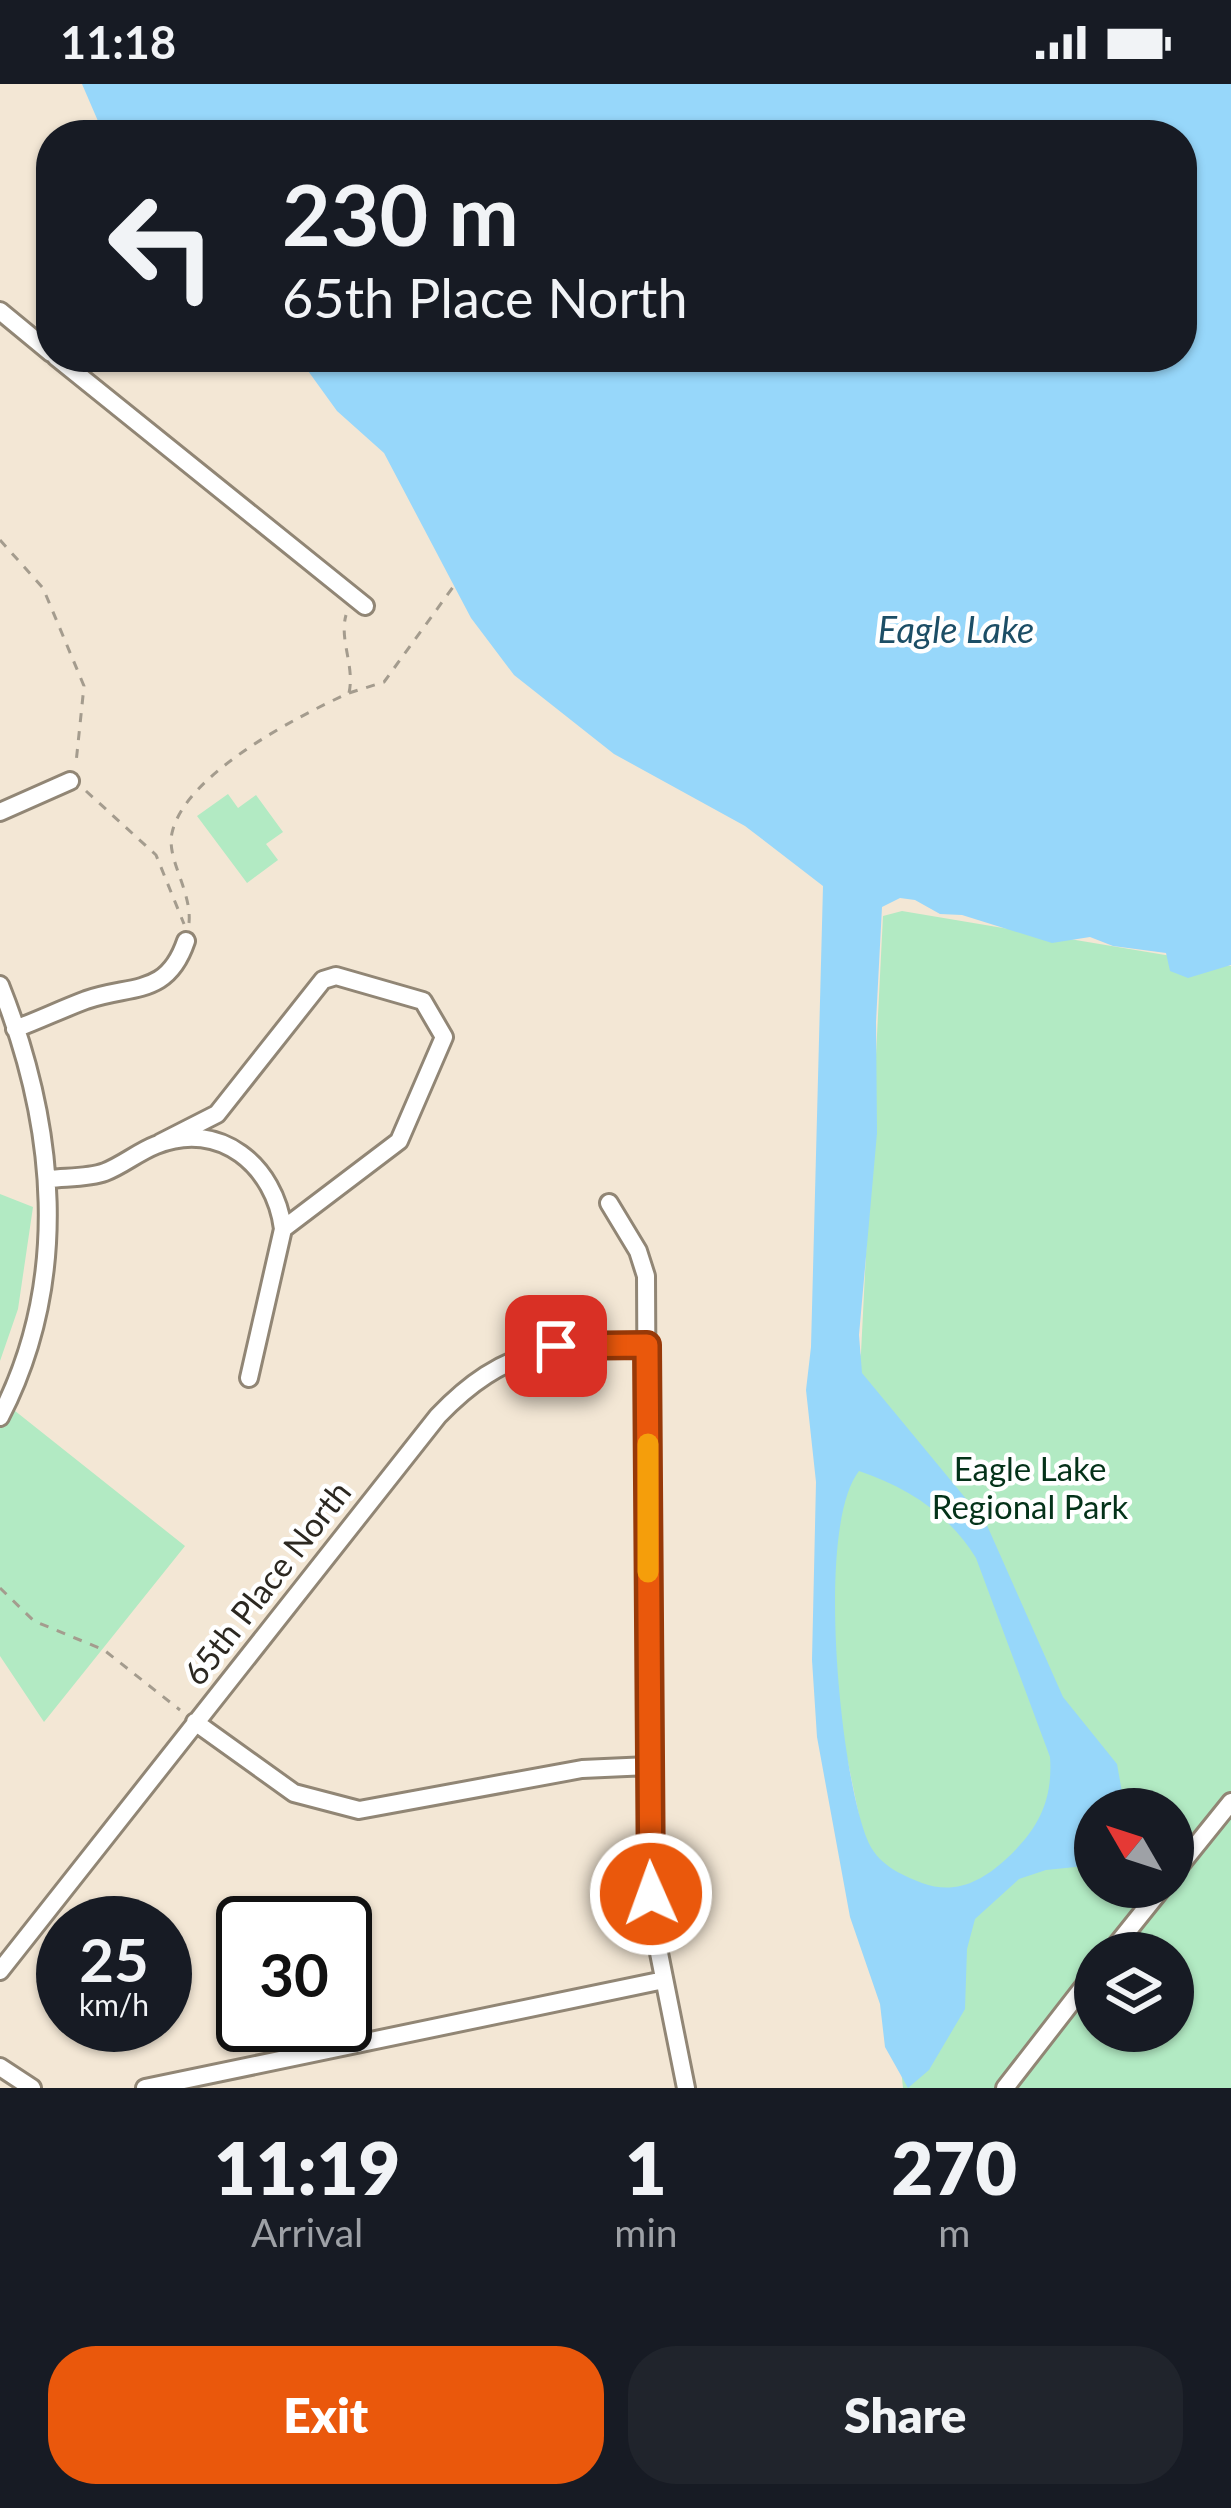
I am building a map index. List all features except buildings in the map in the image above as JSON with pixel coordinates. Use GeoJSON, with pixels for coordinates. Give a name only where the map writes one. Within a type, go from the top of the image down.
{"type":"FeatureCollection","features":[{"type":"Feature","properties":{"kind":"street"},"geometry":{"type":"LineString","coordinates":[[0,311],[36,340]]}},
{"type":"Feature","properties":{"kind":"street"},"geometry":{"type":"LineString","coordinates":[[75,372],[359,602]]}},
{"type":"Feature","properties":{"kind":"street"},"geometry":{"type":"LineString","coordinates":[[0,812],[74,779]]}},
{"type":"Feature","properties":{"kind":"street"},"geometry":{"type":"LineString","coordinates":[[15,1029],[92,998],[136,991],[161,980],[180,959],[186,940]]}},
{"type":"Feature","properties":{"kind":"street"},"geometry":{"type":"LineString","coordinates":[[49,1179],[101,1174],[217,1114],[323,980],[336,976],[423,1001],[445,1037],[400,1141],[283,1229]]}},
{"type":"Feature","properties":{"kind":"street"},"geometry":{"type":"LineString","coordinates":[[0,985],[40,1120],[51,1214],[40,1308],[0,1417]]}},
{"type":"Feature","properties":{"kind":"street"},"geometry":{"type":"LineString","coordinates":[[160,1143],[225,1142],[254,1161],[280,1206],[283,1229],[249,1378]]}},
{"type":"Feature","properties":{"kind":"street"},"geometry":{"type":"LineString","coordinates":[[609,1203],[638,1251],[646,1276],[649,1876],[686,2088]]}},
{"type":"Feature","properties":{"kind":"street","name":"65th Place North"},"geometry":{"type":"LineString","coordinates":[[0,1971],[465,1388],[495,1367],[556,1346],[647,1345]]}},
{"type":"Feature","properties":{"kind":"street"},"geometry":{"type":"LineString","coordinates":[[195,1722],[294,1792],[358,1810],[582,1769],[649,1766]]}},
{"type":"Feature","properties":{"kind":"street"},"geometry":{"type":"LineString","coordinates":[[1194,1848],[1231,1802]]}},
{"type":"Feature","properties":{"kind":"street"},"geometry":{"type":"LineString","coordinates":[[1127,1932],[1145,1908]]}},
{"type":"Feature","properties":{"kind":"street"},"geometry":{"type":"LineString","coordinates":[[145,2088],[664,1980]]}},
{"type":"Feature","properties":{"kind":"street"},"geometry":{"type":"LineString","coordinates":[[1005,2088],[1074,1999]]}},
{"type":"Feature","properties":{"kind":"street"},"geometry":{"type":"LineString","coordinates":[[0,2067],[32,2088]]}},
{"type":"Feature","properties":{"kind":"path"},"geometry":{"type":"LineString","coordinates":[[0,540],[43,588],[84,686],[74,779],[156,855],[181,906],[186,940]]}},
{"type":"Feature","properties":{"kind":"path"},"geometry":{"type":"LineString","coordinates":[[186,940],[190,906],[171,837],[190,799],[309,711],[384,682],[456,583]]}},
{"type":"Feature","properties":{"kind":"path"},"geometry":{"type":"LineString","coordinates":[[350,693],[353,675],[342,623],[359,602]]}},
{"type":"Feature","properties":{"kind":"path"},"geometry":{"type":"LineString","coordinates":[[0,1588],[34,1621],[104,1650],[195,1722]]}},
{"type":"Feature","properties":{"kind":"green space"},"geometry":{"type":"Polygon","coordinates":[[[228,794],[238,808],[256,795],[283,832],[266,844],[278,860],[247,883],[197,816],[228,794]]]}},
{"type":"Feature","properties":{"kind":"green space","name":"Eagle Lake Regional Park"},"geometry":{"type":"Polygon","coordinates":[[[902,911],[1231,966],[1231,2088],[903,2088],[891,1971],[832,1685],[832,1452],[861,1353],[883,916],[902,911]]]}},
{"type":"Feature","properties":{"kind":"green space"},"geometry":{"type":"Polygon","coordinates":[[[0,1194],[33,1207],[18,1309],[0,1361],[0,1194]]]}},
{"type":"Feature","properties":{"kind":"green space"},"geometry":{"type":"Polygon","coordinates":[[[0,1399],[185,1546],[44,1722],[0,1656],[0,1399]]]}},
{"type":"Feature","properties":{"kind":"water","name":"Eagle Lake"},"geometry":{"type":"Polygon","coordinates":[[[82,84],[1231,84],[1231,965],[1188,978],[1170,971],[1166,953],[1113,946],[1090,937],[1052,943],[962,915],[940,914],[915,900],[900,898],[882,907],[877,1133],[859,1335],[862,1373],[986,1523],[1063,1697],[1117,1764],[1121,1788],[1074,1788],[1074,1867],[1019,1879],[975,1919],[967,1949],[965,2009],[929,2070],[908,2088],[885,2047],[880,2004],[850,1917],[817,1737],[812,1660],[816,1482],[806,1390],[823,886],[745,826],[614,754],[514,675],[471,618],[384,453],[337,411],[309,372],[1197,372],[1197,120],[98,120],[82,84]],[[859,1471],[846,1500],[835,1594],[841,1708],[867,1839],[883,1862],[897,1872],[945,1888],[986,1875],[1026,1837],[1046,1801],[1050,1757],[976,1558],[940,1515],[910,1494],[859,1471]]]}},
{"type":"Feature","properties":{"kind":"slow traffic"},"geometry":{"type":"LineString","coordinates":[[648,1444],[648,1572]]}},
{"type":"Feature","properties":{"kind":"route"},"geometry":{"type":"LineString","coordinates":[[556,1346],[647,1345],[651,1894]]}}]}
